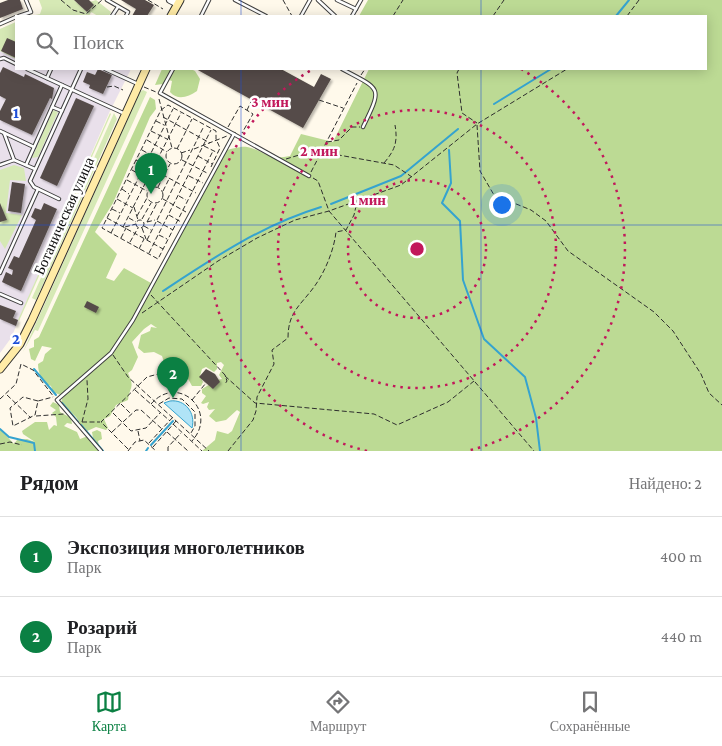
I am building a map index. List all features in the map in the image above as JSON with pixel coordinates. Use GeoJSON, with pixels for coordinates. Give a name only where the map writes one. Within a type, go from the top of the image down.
{"type":"FeatureCollection","features":[{"type":"Feature","properties":{"kind":"main road"},"geometry":{"type":"LineString","coordinates":[[172,15],[179,2]]}},
{"type":"Feature","properties":{"kind":"main road","name":"Ботаническая улица"},"geometry":{"type":"LineString","coordinates":[[0,369],[26,333],[145,70]]}},
{"type":"Feature","properties":{"kind":"street"},"geometry":{"type":"LineString","coordinates":[[170,0],[179,2]]}},
{"type":"Feature","properties":{"kind":"lane"},"geometry":{"type":"LineString","coordinates":[[23,15],[31,12],[26,0]]}},
{"type":"Feature","properties":{"kind":"lane"},"geometry":{"type":"LineString","coordinates":[[107,0],[128,12],[126,15]]}},
{"type":"Feature","properties":{"kind":"lane"},"geometry":{"type":"LineString","coordinates":[[202,15],[210,0]]}},
{"type":"Feature","properties":{"kind":"lane"},"geometry":{"type":"LineString","coordinates":[[234,0],[264,15]]}},
{"type":"Feature","properties":{"kind":"lane"},"geometry":{"type":"LineString","coordinates":[[244,5],[247,0]]}},
{"type":"Feature","properties":{"kind":"lane"},"geometry":{"type":"LineString","coordinates":[[302,15],[310,0]]}},
{"type":"Feature","properties":{"kind":"lane"},"geometry":{"type":"LineString","coordinates":[[318,0],[334,15]]}},
{"type":"Feature","properties":{"kind":"lane"},"geometry":{"type":"LineString","coordinates":[[337,0],[356,9]]}},
{"type":"Feature","properties":{"kind":"lane"},"geometry":{"type":"LineString","coordinates":[[353,15],[361,0]]}},
{"type":"Feature","properties":{"kind":"lane"},"geometry":{"type":"LineString","coordinates":[[113,15],[118,6]]}},
{"type":"Feature","properties":{"kind":"lane"},"geometry":{"type":"LineString","coordinates":[[0,24],[15,18]]}},
{"type":"Feature","properties":{"kind":"lane"},"geometry":{"type":"LineString","coordinates":[[0,59],[4,58],[15,64]]}},
{"type":"Feature","properties":{"kind":"lane"},"geometry":{"type":"LineString","coordinates":[[29,70],[125,114]]}},
{"type":"Feature","properties":{"kind":"lane"},"geometry":{"type":"LineString","coordinates":[[47,78],[51,70]]}},
{"type":"Feature","properties":{"kind":"lane"},"geometry":{"type":"LineString","coordinates":[[59,198],[34,187],[30,181],[80,70]]}},
{"type":"Feature","properties":{"kind":"lane"},"geometry":{"type":"LineString","coordinates":[[107,70],[138,84]]}},
{"type":"Feature","properties":{"kind":"lane"},"geometry":{"type":"LineString","coordinates":[[172,70],[160,94],[309,176]]}},
{"type":"Feature","properties":{"kind":"lane"},"geometry":{"type":"LineString","coordinates":[[344,70],[373,85],[377,95],[363,127]]}},
{"type":"Feature","properties":{"kind":"lane"},"geometry":{"type":"LineString","coordinates":[[26,165],[62,85]]}},
{"type":"Feature","properties":{"kind":"lane"},"geometry":{"type":"LineString","coordinates":[[52,107],[62,111]]}},
{"type":"Feature","properties":{"kind":"lane"},"geometry":{"type":"LineString","coordinates":[[0,131],[34,147]]}},
{"type":"Feature","properties":{"kind":"lane"},"geometry":{"type":"LineString","coordinates":[[4,133],[14,160]]}},
{"type":"Feature","properties":{"kind":"lane"},"geometry":{"type":"LineString","coordinates":[[100,451],[56,400],[86,377],[111,353],[149,292],[234,134]]}},
{"type":"Feature","properties":{"kind":"lane"},"geometry":{"type":"LineString","coordinates":[[0,165],[14,160],[36,169]]}},
{"type":"Feature","properties":{"kind":"lane"},"geometry":{"type":"LineString","coordinates":[[0,273],[38,189]]}},
{"type":"Feature","properties":{"kind":"lane"},"geometry":{"type":"LineString","coordinates":[[0,294],[21,303]]}},
{"type":"Feature","properties":{"kind":"path"},"geometry":{"type":"LineString","coordinates":[[61,0],[73,10],[86,14],[103,0]]}},
{"type":"Feature","properties":{"kind":"path"},"geometry":{"type":"LineString","coordinates":[[147,0],[163,9]]}},
{"type":"Feature","properties":{"kind":"path"},"geometry":{"type":"LineString","coordinates":[[283,0],[291,15]]}},
{"type":"Feature","properties":{"kind":"path"},"geometry":{"type":"LineString","coordinates":[[394,15],[402,0]]}},
{"type":"Feature","properties":{"kind":"path"},"geometry":{"type":"LineString","coordinates":[[494,15],[504,0]]}},
{"type":"Feature","properties":{"kind":"path"},"geometry":{"type":"LineString","coordinates":[[628,15],[639,0]]}},
{"type":"Feature","properties":{"kind":"path"},"geometry":{"type":"LineString","coordinates":[[364,70],[309,176],[318,181],[329,211],[534,451]]}},
{"type":"Feature","properties":{"kind":"path"},"geometry":{"type":"LineString","coordinates":[[458,70],[457,73],[462,113],[477,124]]}},
{"type":"Feature","properties":{"kind":"path"},"geometry":{"type":"LineString","coordinates":[[133,320],[157,302],[257,238],[295,220],[329,211],[390,190],[412,177],[477,124],[565,70]]}},
{"type":"Feature","properties":{"kind":"path"},"geometry":{"type":"LineString","coordinates":[[138,84],[160,94]]}},
{"type":"Feature","properties":{"kind":"path"},"geometry":{"type":"LineString","coordinates":[[107,87],[114,86],[123,90]]}},
{"type":"Feature","properties":{"kind":"path"},"geometry":{"type":"LineString","coordinates":[[246,110],[252,100]]}},
{"type":"Feature","properties":{"kind":"path"},"geometry":{"type":"LineString","coordinates":[[319,100],[343,108]]}},
{"type":"Feature","properties":{"kind":"path"},"geometry":{"type":"LineString","coordinates":[[158,102],[172,148]]}},
{"type":"Feature","properties":{"kind":"path"},"geometry":{"type":"LineString","coordinates":[[213,151],[158,259],[102,228],[161,110],[168,105],[216,131],[216,141],[220,148]]}},
{"type":"Feature","properties":{"kind":"path"},"geometry":{"type":"LineString","coordinates":[[227,130],[240,106],[253,114],[240,138]]}},
{"type":"Feature","properties":{"kind":"path"},"geometry":{"type":"LineString","coordinates":[[111,233],[174,108]]}},
{"type":"Feature","properties":{"kind":"path"},"geometry":{"type":"LineString","coordinates":[[121,238],[133,207],[181,112]]}},
{"type":"Feature","properties":{"kind":"path"},"geometry":{"type":"LineString","coordinates":[[163,117],[210,143]]}},
{"type":"Feature","properties":{"kind":"path"},"geometry":{"type":"LineString","coordinates":[[177,149],[192,119]]}},
{"type":"Feature","properties":{"kind":"path"},"geometry":{"type":"LineString","coordinates":[[156,121],[165,126]]}},
{"type":"Feature","properties":{"kind":"path"},"geometry":{"type":"LineString","coordinates":[[477,124],[480,171],[494,195],[532,210],[546,221],[568,251],[654,312],[673,331],[701,374],[709,393],[722,405]]}},
{"type":"Feature","properties":{"kind":"path"},"geometry":{"type":"LineString","coordinates":[[139,248],[157,220],[204,125]]}},
{"type":"Feature","properties":{"kind":"path"},"geometry":{"type":"LineString","coordinates":[[383,164],[394,152],[398,140],[395,125]]}},
{"type":"Feature","properties":{"kind":"path"},"geometry":{"type":"LineString","coordinates":[[326,142],[339,140],[352,128],[363,127]]}},
{"type":"Feature","properties":{"kind":"path"},"geometry":{"type":"LineString","coordinates":[[149,254],[212,129]]}},
{"type":"Feature","properties":{"kind":"path"},"geometry":{"type":"LineString","coordinates":[[151,130],[167,139]]}},
{"type":"Feature","properties":{"kind":"path"},"geometry":{"type":"LineString","coordinates":[[181,153],[234,134]]}},
{"type":"Feature","properties":{"kind":"path"},"geometry":{"type":"LineString","coordinates":[[146,140],[167,152]]}},
{"type":"Feature","properties":{"kind":"path"},"geometry":{"type":"LineString","coordinates":[[203,145],[218,153]]}},
{"type":"Feature","properties":{"kind":"path"},"geometry":{"type":"LineString","coordinates":[[172,148],[177,149],[181,153],[181,159],[177,163],[170,163],[166,158],[167,152],[172,148]]}},
{"type":"Feature","properties":{"kind":"path"},"geometry":{"type":"LineString","coordinates":[[278,160],[323,148]]}},
{"type":"Feature","properties":{"kind":"path"},"geometry":{"type":"LineString","coordinates":[[141,150],[150,155]]}},
{"type":"Feature","properties":{"kind":"path"},"geometry":{"type":"LineString","coordinates":[[321,152],[394,165],[412,177]]}},
{"type":"Feature","properties":{"kind":"path"},"geometry":{"type":"LineString","coordinates":[[198,156],[212,164]]}},
{"type":"Feature","properties":{"kind":"path"},"geometry":{"type":"LineString","coordinates":[[181,159],[207,174]]}},
{"type":"Feature","properties":{"kind":"path"},"geometry":{"type":"LineString","coordinates":[[136,160],[197,194]]}},
{"type":"Feature","properties":{"kind":"path"},"geometry":{"type":"LineString","coordinates":[[158,187],[170,163]]}},
{"type":"Feature","properties":{"kind":"path"},"geometry":{"type":"LineString","coordinates":[[131,170],[141,175]]}},
{"type":"Feature","properties":{"kind":"path"},"geometry":{"type":"LineString","coordinates":[[137,216],[147,197],[148,191],[159,173]]}},
{"type":"Feature","properties":{"kind":"path"},"geometry":{"type":"LineString","coordinates":[[188,176],[202,183]]}},
{"type":"Feature","properties":{"kind":"path"},"geometry":{"type":"LineString","coordinates":[[130,244],[138,228],[147,222],[157,203],[162,199],[163,191],[169,178]]}},
{"type":"Feature","properties":{"kind":"path"},"geometry":{"type":"LineString","coordinates":[[126,179],[148,191]]}},
{"type":"Feature","properties":{"kind":"path"},"geometry":{"type":"LineString","coordinates":[[152,187],[158,187],[163,191]]}},
{"type":"Feature","properties":{"kind":"path"},"geometry":{"type":"LineString","coordinates":[[121,189],[131,194]]}},
{"type":"Feature","properties":{"kind":"path"},"geometry":{"type":"LineString","coordinates":[[178,195],[188,200]]}},
{"type":"Feature","properties":{"kind":"path"},"geometry":{"type":"LineString","coordinates":[[147,197],[151,202],[157,203]]}},
{"type":"Feature","properties":{"kind":"path"},"geometry":{"type":"LineString","coordinates":[[116,199],[133,207],[137,216],[138,228]]}},
{"type":"Feature","properties":{"kind":"path"},"geometry":{"type":"LineString","coordinates":[[162,199],[187,212]]}},
{"type":"Feature","properties":{"kind":"path"},"geometry":{"type":"LineString","coordinates":[[146,239],[142,220],[151,202]]}},
{"type":"Feature","properties":{"kind":"path"},"geometry":{"type":"LineString","coordinates":[[346,230],[354,215],[357,202]]}},
{"type":"Feature","properties":{"kind":"path"},"geometry":{"type":"LineString","coordinates":[[112,208],[121,214]]}},
{"type":"Feature","properties":{"kind":"path"},"geometry":{"type":"LineString","coordinates":[[168,215],[182,222]]}},
{"type":"Feature","properties":{"kind":"path"},"geometry":{"type":"LineString","coordinates":[[107,218],[163,249]]}},
{"type":"Feature","properties":{"kind":"path"},"geometry":{"type":"LineString","coordinates":[[128,218],[137,222]]}},
{"type":"Feature","properties":{"kind":"path"},"geometry":{"type":"LineString","coordinates":[[125,228],[142,220]]}},
{"type":"Feature","properties":{"kind":"path"},"geometry":{"type":"LineString","coordinates":[[147,222],[157,220],[173,230]]}},
{"type":"Feature","properties":{"kind":"path"},"geometry":{"type":"LineString","coordinates":[[143,226],[151,230]]}},
{"type":"Feature","properties":{"kind":"path"},"geometry":{"type":"LineString","coordinates":[[228,451],[253,420],[256,412],[255,403],[274,364],[272,350],[288,338],[288,320],[316,283],[335,241],[336,232],[346,230]]}},
{"type":"Feature","properties":{"kind":"path"},"geometry":{"type":"LineString","coordinates":[[159,234],[168,240]]}},
{"type":"Feature","properties":{"kind":"path"},"geometry":{"type":"LineString","coordinates":[[149,292],[225,376],[255,403],[374,414],[397,425],[448,402],[474,381]]}},
{"type":"Feature","properties":{"kind":"path"},"geometry":{"type":"LineString","coordinates":[[111,353],[123,372],[209,451]]}},
{"type":"Feature","properties":{"kind":"path"},"geometry":{"type":"LineString","coordinates":[[0,399],[7,394],[18,380],[17,371],[21,364],[33,370],[54,397],[38,401],[23,397],[10,408],[13,426],[35,415],[38,401]]}},
{"type":"Feature","properties":{"kind":"path"},"geometry":{"type":"LineString","coordinates":[[86,377],[89,386],[82,422],[101,422],[147,377],[162,373],[174,381]]}},
{"type":"Feature","properties":{"kind":"path"},"geometry":{"type":"LineString","coordinates":[[225,376],[227,381],[225,384]]}},
{"type":"Feature","properties":{"kind":"path"},"geometry":{"type":"LineString","coordinates":[[192,400],[206,383]]}},
{"type":"Feature","properties":{"kind":"path"},"geometry":{"type":"LineString","coordinates":[[135,390],[170,421]]}},
{"type":"Feature","properties":{"kind":"path"},"geometry":{"type":"LineString","coordinates":[[151,404],[162,395],[175,392],[186,395],[192,400],[201,415],[200,427],[192,441]]}},
{"type":"Feature","properties":{"kind":"path"},"geometry":{"type":"LineString","coordinates":[[7,394],[31,418]]}},
{"type":"Feature","properties":{"kind":"path"},"geometry":{"type":"LineString","coordinates":[[158,404],[169,398],[180,398],[194,409],[196,421],[190,434]]}},
{"type":"Feature","properties":{"kind":"path"},"geometry":{"type":"LineString","coordinates":[[121,403],[131,414]]}},
{"type":"Feature","properties":{"kind":"path"},"geometry":{"type":"LineString","coordinates":[[112,433],[136,410],[141,410],[162,429]]}},
{"type":"Feature","properties":{"kind":"path"},"geometry":{"type":"LineString","coordinates":[[112,412],[131,431],[146,428],[160,413]]}},
{"type":"Feature","properties":{"kind":"path"},"geometry":{"type":"LineString","coordinates":[[35,415],[39,417],[69,414]]}},
{"type":"Feature","properties":{"kind":"path"},"geometry":{"type":"LineString","coordinates":[[148,444],[173,417]]}},
{"type":"Feature","properties":{"kind":"path"},"geometry":{"type":"LineString","coordinates":[[152,448],[176,421]]}},
{"type":"Feature","properties":{"kind":"path"},"geometry":{"type":"LineString","coordinates":[[101,422],[128,450],[144,440],[156,451]]}},
{"type":"Feature","properties":{"kind":"path"},"geometry":{"type":"LineString","coordinates":[[173,424],[202,451]]}},
{"type":"Feature","properties":{"kind":"path"},"geometry":{"type":"LineString","coordinates":[[138,430],[140,441]]}},
{"type":"Feature","properties":{"kind":"path"},"geometry":{"type":"LineString","coordinates":[[166,432],[188,451]]}},
{"type":"Feature","properties":{"kind":"path"},"geometry":{"type":"LineString","coordinates":[[168,451],[182,432]]}},
{"type":"Feature","properties":{"kind":"path"},"geometry":{"type":"LineString","coordinates":[[0,444],[10,442],[22,445]]}},
{"type":"Feature","properties":{"kind":"shaded area"},"geometry":{"type":"Polygon","coordinates":[[[15,22],[15,70],[130,70],[109,113],[11,338],[0,353],[0,29],[15,22]]]}},
{"type":"Feature","properties":{"kind":"green space"},"geometry":{"type":"Polygon","coordinates":[[[39,0],[74,0],[87,12],[94,5],[90,2],[96,0],[111,12],[110,15],[96,15],[91,12],[90,15],[36,15],[40,14],[42,8],[39,0]]]}},
{"type":"Feature","properties":{"kind":"green space"},"geometry":{"type":"Polygon","coordinates":[[[368,0],[722,0],[722,451],[202,451],[215,440],[217,431],[228,434],[232,431],[240,412],[237,410],[226,420],[216,422],[209,416],[215,409],[209,410],[207,407],[209,402],[201,403],[206,396],[202,393],[202,389],[222,379],[219,375],[224,365],[221,362],[217,363],[217,369],[214,372],[206,367],[202,369],[200,376],[203,382],[201,386],[192,386],[186,375],[185,381],[175,383],[167,371],[162,356],[154,352],[144,353],[138,348],[141,335],[150,331],[151,327],[157,328],[151,324],[132,342],[138,357],[132,370],[128,373],[132,384],[128,400],[116,405],[110,416],[104,419],[108,428],[106,430],[96,427],[85,432],[76,417],[61,403],[63,396],[53,392],[51,386],[43,380],[40,374],[38,364],[43,361],[45,354],[52,348],[42,346],[35,361],[31,359],[29,349],[34,347],[34,340],[39,337],[150,97],[155,100],[156,109],[150,117],[113,203],[95,232],[117,254],[106,278],[114,281],[124,268],[151,283],[227,150],[247,147],[271,156],[282,157],[290,156],[301,134],[333,142],[369,70],[707,70],[707,15],[360,15],[368,0]]]}},
{"type":"Feature","properties":{"kind":"green space"},"geometry":{"type":"Polygon","coordinates":[[[15,22],[15,58],[0,51],[0,29],[15,22]]]}},
{"type":"Feature","properties":{"kind":"green space"},"geometry":{"type":"Polygon","coordinates":[[[162,70],[193,70],[200,79],[197,91],[180,97],[170,92],[172,81],[166,79],[163,84],[155,85],[162,70]]]}},
{"type":"Feature","properties":{"kind":"green space"},"geometry":{"type":"Polygon","coordinates":[[[143,90],[147,92],[38,331],[35,330],[23,352],[140,92],[143,90]]]}},
{"type":"Feature","properties":{"kind":"green space"},"geometry":{"type":"Polygon","coordinates":[[[53,110],[58,112],[38,157],[32,158],[53,110]]]}},
{"type":"Feature","properties":{"kind":"green space"},"geometry":{"type":"Polygon","coordinates":[[[114,113],[117,119],[36,300],[32,298],[114,113]]]}},
{"type":"Feature","properties":{"kind":"green space"},"geometry":{"type":"Polygon","coordinates":[[[111,114],[19,321],[18,320],[111,114]]]}},
{"type":"Feature","properties":{"kind":"green space"},"geometry":{"type":"Polygon","coordinates":[[[14,165],[24,168],[26,181],[10,180],[6,213],[22,215],[5,249],[0,241],[0,170],[14,165]]]}},
{"type":"Feature","properties":{"kind":"green space"},"geometry":{"type":"Polygon","coordinates":[[[53,402],[59,405],[60,412],[71,418],[72,424],[67,423],[64,426],[77,432],[80,439],[88,436],[93,438],[92,432],[97,430],[101,432],[102,439],[98,441],[100,451],[0,451],[0,429],[14,444],[17,440],[27,439],[35,442],[23,434],[22,431],[35,422],[47,422],[49,430],[54,425],[57,426],[56,417],[52,413],[56,410],[50,406],[53,402]]]}},
{"type":"Feature","properties":{"kind":"water"},"geometry":{"type":"Polygon","coordinates":[[[170,401],[180,402],[188,408],[193,422],[192,428],[164,403],[170,401]]]}},
{"type":"Feature","properties":{"kind":"building"},"geometry":{"type":"Polygon","coordinates":[[[8,0],[20,0],[23,9],[0,18],[0,3],[8,0]]]}},
{"type":"Feature","properties":{"kind":"building"},"geometry":{"type":"Polygon","coordinates":[[[74,0],[89,0],[94,5],[87,12],[74,0]]]}},
{"type":"Feature","properties":{"kind":"building"},"geometry":{"type":"Polygon","coordinates":[[[121,0],[145,0],[154,5],[148,15],[133,15],[136,9],[121,0]]]}},
{"type":"Feature","properties":{"kind":"building"},"geometry":{"type":"Polygon","coordinates":[[[7,38],[15,42],[15,58],[1,51],[7,38]]]}},
{"type":"Feature","properties":{"kind":"building"},"geometry":{"type":"Polygon","coordinates":[[[3,67],[24,77],[25,74],[54,88],[52,99],[50,98],[32,135],[0,120],[0,111],[6,99],[0,96],[0,73],[3,67]]]}},
{"type":"Feature","properties":{"kind":"building"},"geometry":{"type":"Polygon","coordinates":[[[98,70],[100,70],[112,75],[103,94],[89,88],[90,85],[83,82],[87,72],[95,75],[98,70]]]}},
{"type":"Feature","properties":{"kind":"building"},"geometry":{"type":"Polygon","coordinates":[[[198,70],[283,70],[314,87],[321,74],[331,79],[303,128],[198,70]]]}},
{"type":"Feature","properties":{"kind":"building"},"geometry":{"type":"Polygon","coordinates":[[[76,98],[94,106],[57,186],[40,178],[76,98]]]}},
{"type":"Feature","properties":{"kind":"building"},"geometry":{"type":"Polygon","coordinates":[[[12,182],[25,184],[21,213],[8,211],[12,182]]]}},
{"type":"Feature","properties":{"kind":"building"},"geometry":{"type":"Polygon","coordinates":[[[0,203],[7,220],[0,222],[0,203]]]}},
{"type":"Feature","properties":{"kind":"building"},"geometry":{"type":"Polygon","coordinates":[[[44,203],[57,209],[21,291],[2,282],[6,272],[12,275],[13,270],[8,268],[14,256],[19,258],[36,220],[31,217],[35,208],[41,210],[44,203]]]}},
{"type":"Feature","properties":{"kind":"building"},"geometry":{"type":"Polygon","coordinates":[[[87,301],[99,307],[96,313],[84,307],[87,301]]]}},
{"type":"Feature","properties":{"kind":"building"},"geometry":{"type":"Polygon","coordinates":[[[0,305],[16,311],[13,318],[18,320],[16,326],[0,319],[0,305]]]}},
{"type":"Feature","properties":{"kind":"building"},"geometry":{"type":"Polygon","coordinates":[[[206,369],[215,374],[220,382],[213,389],[199,377],[206,369]]]}},
{"type":"Feature","properties":{"kind":"waterway"},"geometry":{"type":"LineString","coordinates":[[617,15],[629,0]]}},
{"type":"Feature","properties":{"kind":"waterway"},"geometry":{"type":"LineString","coordinates":[[494,104],[549,70]]}},
{"type":"Feature","properties":{"kind":"waterway"},"geometry":{"type":"LineString","coordinates":[[331,204],[401,176],[458,129]]}},
{"type":"Feature","properties":{"kind":"waterway"},"geometry":{"type":"LineString","coordinates":[[449,150],[451,183],[442,203],[460,221],[463,280],[484,339],[525,377],[536,418],[540,451]]}},
{"type":"Feature","properties":{"kind":"waterway"},"geometry":{"type":"LineString","coordinates":[[163,291],[239,243],[278,223],[321,207]]}},
{"type":"Feature","properties":{"kind":"waterway"},"geometry":{"type":"LineString","coordinates":[[34,369],[56,395]]}},
{"type":"Feature","properties":{"kind":"waterway"},"geometry":{"type":"LineString","coordinates":[[62,403],[78,422]]}},
{"type":"Feature","properties":{"kind":"waterway"},"geometry":{"type":"LineString","coordinates":[[151,445],[173,421]]}},
{"type":"Feature","properties":{"kind":"waterway"},"geometry":{"type":"LineString","coordinates":[[81,425],[103,451]]}},
{"type":"Feature","properties":{"kind":"waterway"},"geometry":{"type":"LineString","coordinates":[[0,429],[9,437],[34,443],[35,451]]}},
{"type":"Feature","properties":{"kind":"place","name":"Экспозиция многолетников"},"geometry":{"type":"Point","coordinates":[151,194]}},
{"type":"Feature","properties":{"kind":"place","name":"Розарий"},"geometry":{"type":"Point","coordinates":[173,398]}}]}
